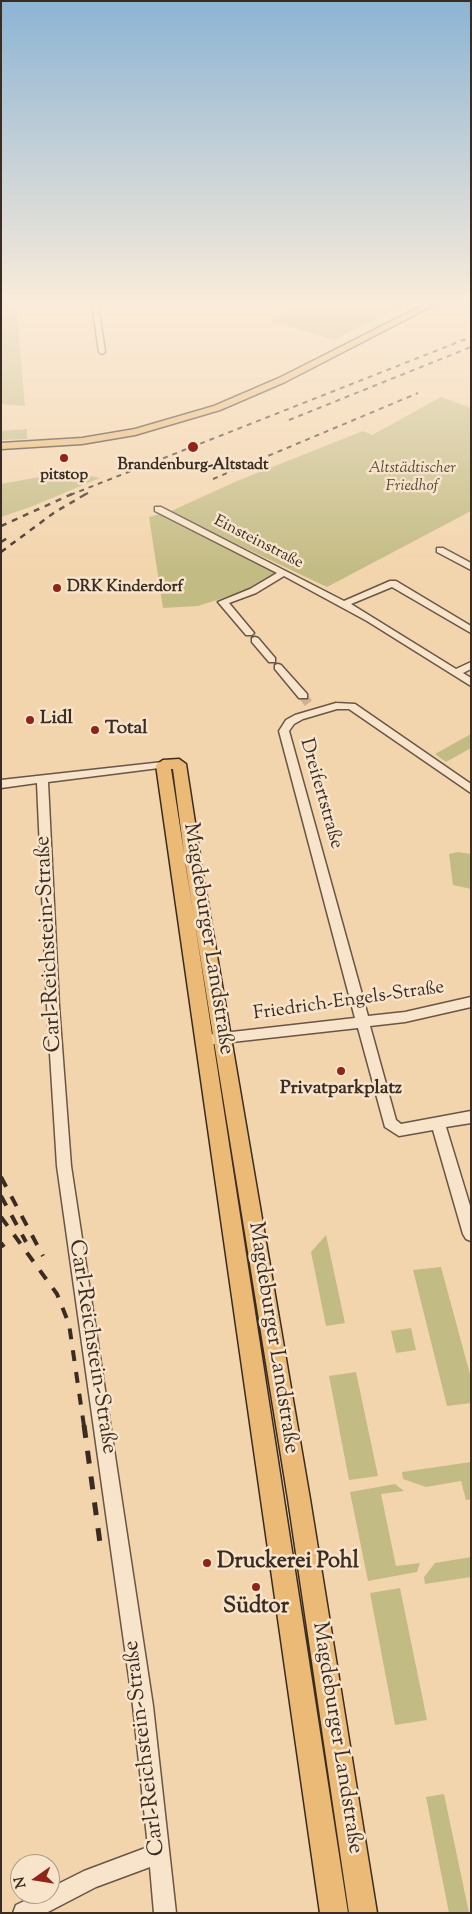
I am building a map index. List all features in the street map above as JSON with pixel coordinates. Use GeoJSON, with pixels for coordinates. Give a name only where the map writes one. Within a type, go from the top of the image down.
{"type":"FeatureCollection","features":[{"type":"Feature","properties":{"kind":"main road"},"geometry":{"type":"LineString","coordinates":[[1,442],[81,436],[161,420],[214,405],[239,393]]}},
{"type":"Feature","properties":{"kind":"main road"},"geometry":{"type":"LineString","coordinates":[[1,446],[61,444],[127,433],[178,421],[217,408],[252,393]]}},
{"type":"Feature","properties":{"kind":"main road","name":"Magdeburger Landstraße"},"geometry":{"type":"LineString","coordinates":[[334,1913],[213,1039],[180,764],[163,765],[213,1039],[299,1498],[363,1913]]}},
{"type":"Feature","properties":{"kind":"street","name":"Einsteinstraße"},"geometry":{"type":"LineString","coordinates":[[158,509],[344,604],[471,682]]}},
{"type":"Feature","properties":{"kind":"street"},"geometry":{"type":"LineString","coordinates":[[440,550],[471,567]]}},
{"type":"Feature","properties":{"kind":"street"},"geometry":{"type":"LineString","coordinates":[[284,572],[253,591],[223,602],[310,704]]}},
{"type":"Feature","properties":{"kind":"street"},"geometry":{"type":"LineString","coordinates":[[344,604],[393,582],[471,630]]}},
{"type":"Feature","properties":{"kind":"street"},"geometry":{"type":"LineString","coordinates":[[456,673],[471,665]]}},
{"type":"Feature","properties":{"kind":"street","name":"Dreifertstraße"},"geometry":{"type":"LineString","coordinates":[[471,789],[357,710],[346,706],[310,704],[290,722],[284,731],[390,1123],[399,1130],[471,1117]]}},
{"type":"Feature","properties":{"kind":"street"},"geometry":{"type":"LineString","coordinates":[[1,784],[163,765]]}},
{"type":"Feature","properties":{"kind":"street","name":"Carl-Reichstein-Straße"},"geometry":{"type":"LineString","coordinates":[[42,778],[53,1006],[64,1166],[148,1744],[165,1913]]}},
{"type":"Feature","properties":{"kind":"street","name":"Friedrich-Engels-Straße"},"geometry":{"type":"LineString","coordinates":[[213,1039],[404,1017],[471,1002]]}},
{"type":"Feature","properties":{"kind":"street"},"geometry":{"type":"LineString","coordinates":[[438,1124],[471,1234]]}},
{"type":"Feature","properties":{"kind":"street"},"geometry":{"type":"LineString","coordinates":[[24,1913],[91,1878],[159,1853]]}},
{"type":"Feature","properties":{"kind":"green space"},"geometry":{"type":"Polygon","coordinates":[[[1,393],[24,393],[25,406],[1,404],[1,393]]]}},
{"type":"Feature","properties":{"kind":"green space","name":"Altstädtischer Friedhof"},"geometry":{"type":"Polygon","coordinates":[[[441,397],[471,408],[471,511],[327,587],[169,512],[237,481],[363,431],[372,435],[441,397]]]}},
{"type":"Feature","properties":{"kind":"green space"},"geometry":{"type":"Polygon","coordinates":[[[27,429],[27,439],[1,440],[1,431],[27,429]]]}},
{"type":"Feature","properties":{"kind":"green space"},"geometry":{"type":"Polygon","coordinates":[[[61,473],[65,476],[87,475],[100,478],[1,517],[1,484],[61,473]]]}},
{"type":"Feature","properties":{"kind":"green space"},"geometry":{"type":"Polygon","coordinates":[[[160,514],[276,571],[257,587],[198,606],[163,608],[149,517],[160,514]]]}},
{"type":"Feature","properties":{"kind":"green space"},"geometry":{"type":"Polygon","coordinates":[[[471,734],[471,748],[446,762],[435,754],[471,734]]]}},
{"type":"Feature","properties":{"kind":"green space"},"geometry":{"type":"Polygon","coordinates":[[[458,852],[471,854],[471,889],[453,885],[449,854],[458,852]]]}},
{"type":"Feature","properties":{"kind":"green space"},"geometry":{"type":"Polygon","coordinates":[[[326,1235],[345,1323],[326,1326],[311,1252],[326,1235]]]}},
{"type":"Feature","properties":{"kind":"green space"},"geometry":{"type":"Polygon","coordinates":[[[441,1267],[471,1378],[471,1403],[447,1406],[413,1270],[441,1267]]]}},
{"type":"Feature","properties":{"kind":"green space"},"geometry":{"type":"Polygon","coordinates":[[[411,1328],[416,1350],[396,1353],[391,1331],[411,1328]]]}},
{"type":"Feature","properties":{"kind":"green space"},"geometry":{"type":"Polygon","coordinates":[[[356,1372],[378,1476],[349,1480],[329,1376],[356,1372]]]}},
{"type":"Feature","properties":{"kind":"green space"},"geometry":{"type":"Polygon","coordinates":[[[471,1462],[471,1499],[466,1500],[461,1481],[426,1487],[403,1479],[402,1472],[471,1462]]]}},
{"type":"Feature","properties":{"kind":"green space"},"geometry":{"type":"Polygon","coordinates":[[[395,1484],[404,1491],[381,1494],[396,1566],[420,1563],[417,1572],[368,1581],[350,1492],[395,1484]]]}},
{"type":"Feature","properties":{"kind":"green space"},"geometry":{"type":"Polygon","coordinates":[[[471,1557],[471,1577],[425,1584],[424,1577],[435,1563],[471,1557]]]}},
{"type":"Feature","properties":{"kind":"green space"},"geometry":{"type":"Polygon","coordinates":[[[400,1588],[427,1720],[395,1725],[370,1593],[400,1588]]]}},
{"type":"Feature","properties":{"kind":"green space"},"geometry":{"type":"Polygon","coordinates":[[[444,1794],[469,1913],[449,1913],[426,1797],[444,1794]]]}},
{"type":"Feature","properties":{"kind":"tunnel"},"geometry":{"type":"LineString","coordinates":[[303,696],[309,704]]}},
{"type":"Feature","properties":{"kind":"railway"},"geometry":{"type":"LineString","coordinates":[[70,495],[328,393]]}},
{"type":"Feature","properties":{"kind":"railway"},"geometry":{"type":"LineString","coordinates":[[289,420],[356,393]]}},
{"type":"Feature","properties":{"kind":"railway"},"geometry":{"type":"LineString","coordinates":[[213,479],[417,393]]}},
{"type":"Feature","properties":{"kind":"railway"},"geometry":{"type":"LineString","coordinates":[[1,526],[72,494]]}},
{"type":"Feature","properties":{"kind":"railway"},"geometry":{"type":"LineString","coordinates":[[1,552],[55,512],[86,494]]}},
{"type":"Feature","properties":{"kind":"railway"},"geometry":{"type":"LineString","coordinates":[[1,542],[11,536]]}},
{"type":"Feature","properties":{"kind":"railway"},"geometry":{"type":"LineString","coordinates":[[1,1177],[43,1256]]}},
{"type":"Feature","properties":{"kind":"railway"},"geometry":{"type":"LineString","coordinates":[[1,1196],[26,1242]]}},
{"type":"Feature","properties":{"kind":"railway"},"geometry":{"type":"LineString","coordinates":[[1,1217],[57,1294],[69,1324],[84,1426]]}},
{"type":"Feature","properties":{"kind":"railway"},"geometry":{"type":"LineString","coordinates":[[1,1243],[4,1247]]}},
{"type":"Feature","properties":{"kind":"railway"},"geometry":{"type":"LineString","coordinates":[[84,1425],[100,1543]]}},
{"type":"Feature","properties":{"kind":"place","name":"Brandenburg-Altstadt"},"geometry":{"type":"Point","coordinates":[193,447]}},
{"type":"Feature","properties":{"kind":"place","name":"pitstop"},"geometry":{"type":"Point","coordinates":[64,458]}},
{"type":"Feature","properties":{"kind":"place","name":"DRK Kinderdorf"},"geometry":{"type":"Point","coordinates":[57,588]}},
{"type":"Feature","properties":{"kind":"place","name":"Lidl"},"geometry":{"type":"Point","coordinates":[30,720]}},
{"type":"Feature","properties":{"kind":"place","name":"Total"},"geometry":{"type":"Point","coordinates":[95,730]}},
{"type":"Feature","properties":{"kind":"place","name":"Privatparkplatz"},"geometry":{"type":"Point","coordinates":[341,1071]}},
{"type":"Feature","properties":{"kind":"place","name":"Druckerei Pohl"},"geometry":{"type":"Point","coordinates":[207,1563]}},
{"type":"Feature","properties":{"kind":"place","name":"Südtor"},"geometry":{"type":"Point","coordinates":[256,1587]}}]}
